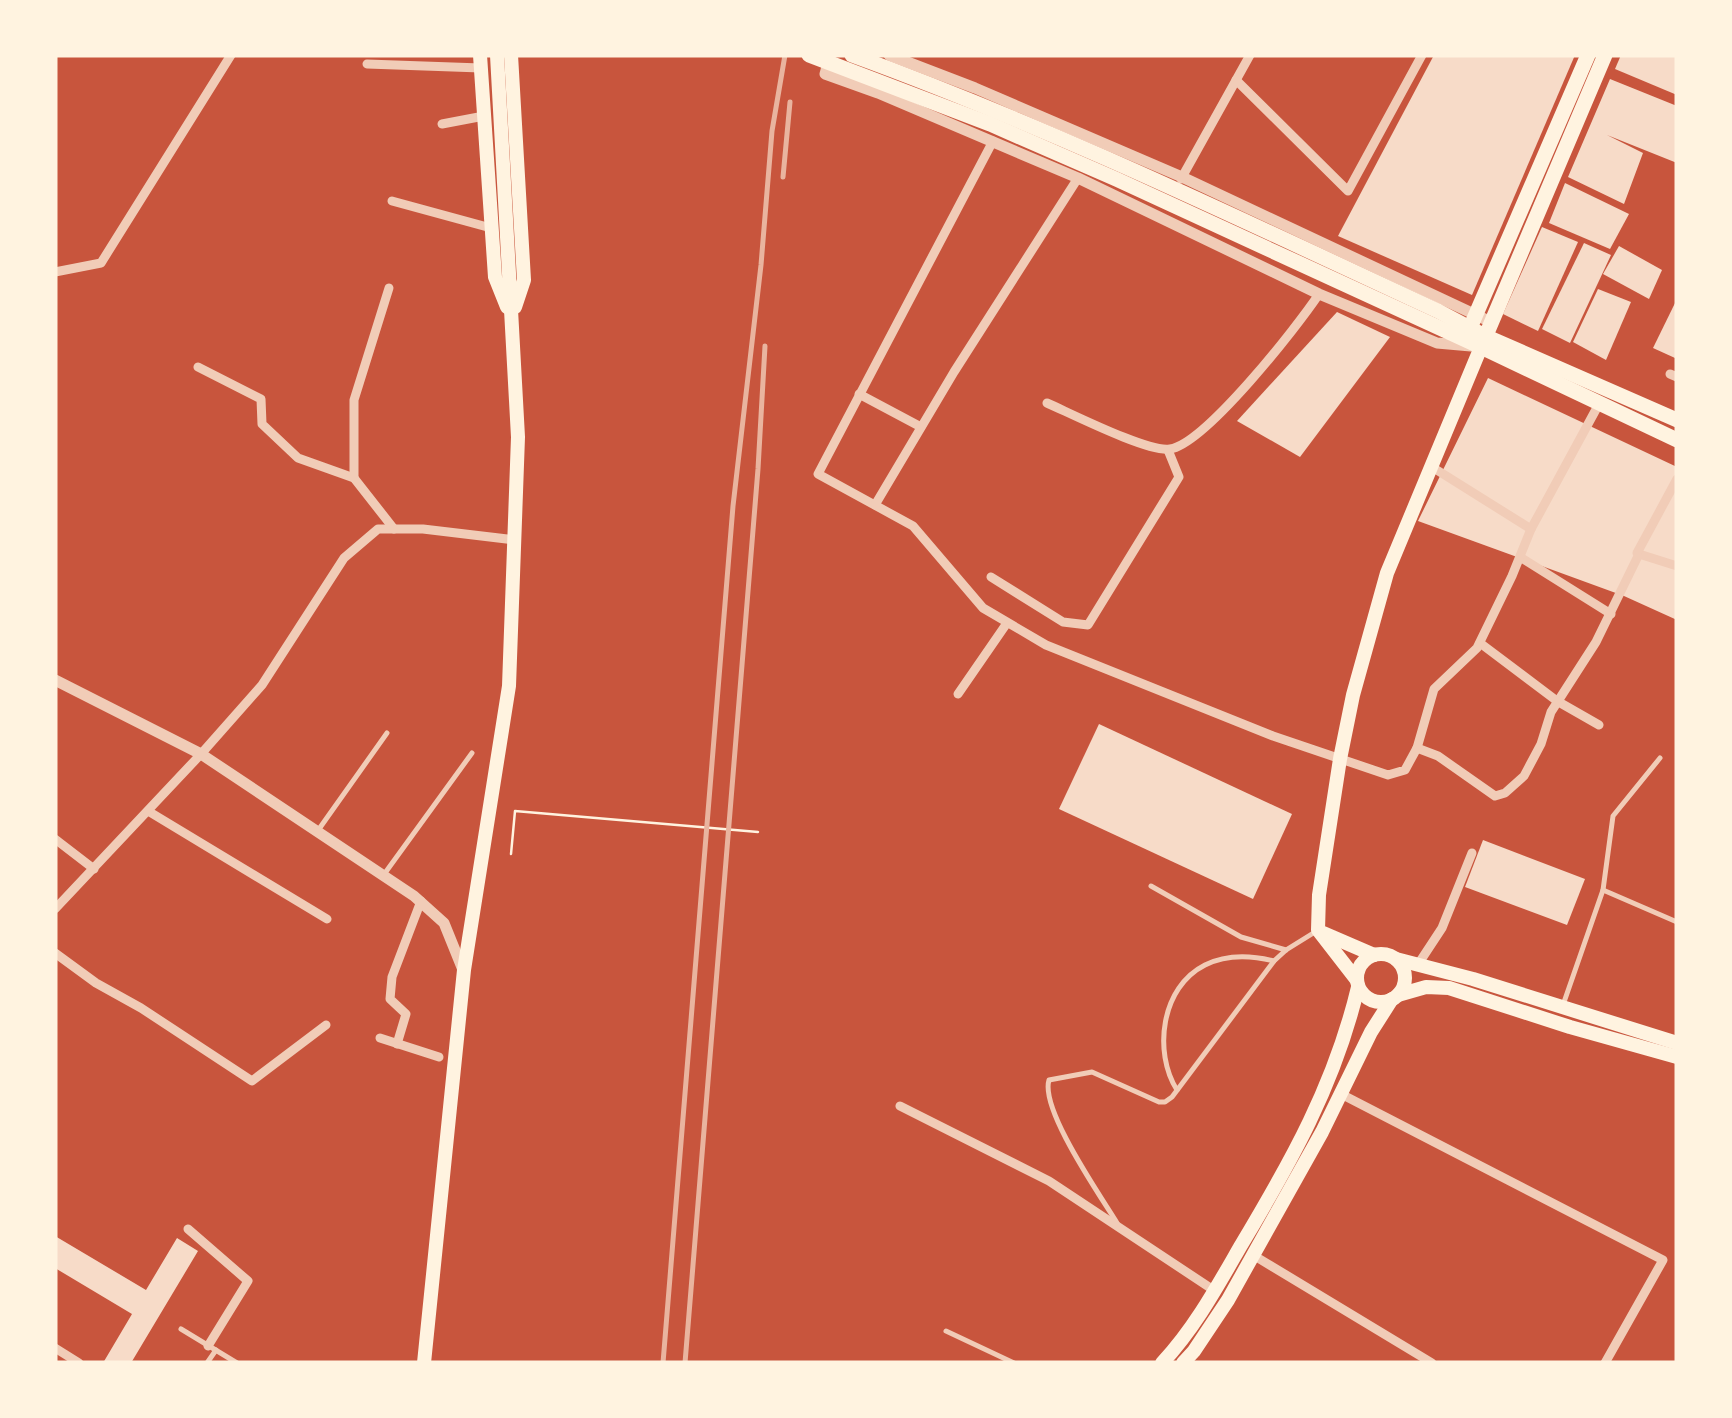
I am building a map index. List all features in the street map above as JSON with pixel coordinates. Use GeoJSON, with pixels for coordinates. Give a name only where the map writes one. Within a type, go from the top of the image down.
{"type":"FeatureCollection","features":[{"type":"Feature","properties":{"kind":"main road"},"geometry":{"type":"LineString","coordinates":[[424,1363],[464,970],[509,686],[518,437],[498,55]]}},
{"type":"Feature","properties":{"kind":"main road"},"geometry":{"type":"LineString","coordinates":[[510,55],[524,280],[512,317]]}},
{"type":"Feature","properties":{"kind":"main road"},"geometry":{"type":"LineString","coordinates":[[809,55],[990,124],[1436,318],[1481,330],[1677,420]]}},
{"type":"Feature","properties":{"kind":"main road"},"geometry":{"type":"LineString","coordinates":[[852,55],[1010,116],[1436,318]]}},
{"type":"Feature","properties":{"kind":"main road"},"geometry":{"type":"LineString","coordinates":[[1588,55],[1432,467],[1387,573],[1353,695],[1340,759],[1319,895],[1318,930],[1369,999],[1376,1002],[1426,987],[1449,988],[1677,1056]]}},
{"type":"Feature","properties":{"kind":"main road"},"geometry":{"type":"LineString","coordinates":[[1481,330],[1606,55]]}},
{"type":"Feature","properties":{"kind":"main road"},"geometry":{"type":"LineString","coordinates":[[480,62],[494,277],[512,317]]}},
{"type":"Feature","properties":{"kind":"main road"},"geometry":{"type":"LineString","coordinates":[[1148,185],[1174,196]]}},
{"type":"Feature","properties":{"kind":"main road"},"geometry":{"type":"LineString","coordinates":[[1481,330],[1600,402],[1677,440]]}},
{"type":"Feature","properties":{"kind":"main road"},"geometry":{"type":"LineString","coordinates":[[1318,930],[1374,955]]}},
{"type":"Feature","properties":{"kind":"main road"},"geometry":{"type":"LineString","coordinates":[[1162,1363],[1178,1347],[1214,1291],[1264,1208],[1318,1105],[1340,1053],[1361,964],[1374,955],[1473,980],[1677,1042]]}},
{"type":"Feature","properties":{"kind":"main road"},"geometry":{"type":"LineString","coordinates":[[1183,1363],[1220,1312],[1372,1032],[1405,980],[1396,959]]}},
{"type":"Feature","properties":{"kind":"street"},"geometry":{"type":"LineString","coordinates":[[55,272],[100,263],[231,55]]}},
{"type":"Feature","properties":{"kind":"street"},"geometry":{"type":"LineString","coordinates":[[830,55],[825,74],[1078,178],[1319,294],[1437,343],[1481,330]]}},
{"type":"Feature","properties":{"kind":"street"},"geometry":{"type":"LineString","coordinates":[[889,55],[1182,177],[1481,330]]}},
{"type":"Feature","properties":{"kind":"street"},"geometry":{"type":"LineString","coordinates":[[1163,217],[1250,55]]}},
{"type":"Feature","properties":{"kind":"street"},"geometry":{"type":"LineString","coordinates":[[1236,80],[1348,191],[1422,55]]}},
{"type":"Feature","properties":{"kind":"street"},"geometry":{"type":"LineString","coordinates":[[367,64],[480,62]]}},
{"type":"Feature","properties":{"kind":"street"},"geometry":{"type":"LineString","coordinates":[[442,124],[484,116]]}},
{"type":"Feature","properties":{"kind":"street"},"geometry":{"type":"LineString","coordinates":[[993,142],[818,474],[912,526],[983,608],[1046,646],[1273,736],[1388,775],[1405,770],[1417,748],[1434,689],[1480,643],[1530,529],[1600,402]]}},
{"type":"Feature","properties":{"kind":"street"},"geometry":{"type":"LineString","coordinates":[[874,505],[1078,178]]}},
{"type":"Feature","properties":{"kind":"street"},"geometry":{"type":"LineString","coordinates":[[392,201],[491,228]]}},
{"type":"Feature","properties":{"kind":"street"},"geometry":{"type":"LineString","coordinates":[[354,478],[354,400],[389,288]]}},
{"type":"Feature","properties":{"kind":"street"},"geometry":{"type":"LineString","coordinates":[[1047,402],[1144,444],[1168,450],[1193,440],[1213,420],[1294,330],[1319,294]]}},
{"type":"Feature","properties":{"kind":"street"},"geometry":{"type":"LineString","coordinates":[[198,367],[261,399],[262,424],[298,458],[354,478],[394,529]]}},
{"type":"Feature","properties":{"kind":"street"},"geometry":{"type":"LineString","coordinates":[[860,394],[921,427]]}},
{"type":"Feature","properties":{"kind":"street"},"geometry":{"type":"LineString","coordinates":[[990,577],[1063,622],[1088,624],[1178,477],[1168,450]]}},
{"type":"Feature","properties":{"kind":"street"},"geometry":{"type":"LineString","coordinates":[[1432,467],[1530,529]]}},
{"type":"Feature","properties":{"kind":"street"},"geometry":{"type":"LineString","coordinates":[[1637,553],[1677,479]]}},
{"type":"Feature","properties":{"kind":"street"},"geometry":{"type":"LineString","coordinates":[[55,909],[262,685],[344,558],[378,530],[423,529],[514,540]]}},
{"type":"Feature","properties":{"kind":"street"},"geometry":{"type":"LineString","coordinates":[[1417,748],[1438,756],[1495,796],[1504,793],[1524,776],[1542,744],[1551,712],[1596,642],[1639,554],[1677,566]]}},
{"type":"Feature","properties":{"kind":"street"},"geometry":{"type":"LineString","coordinates":[[1520,557],[1611,614]]}},
{"type":"Feature","properties":{"kind":"street"},"geometry":{"type":"LineString","coordinates":[[958,694],[1007,622]]}},
{"type":"Feature","properties":{"kind":"street"},"geometry":{"type":"LineString","coordinates":[[1480,643],[1558,701],[1599,724]]}},
{"type":"Feature","properties":{"kind":"street"},"geometry":{"type":"LineString","coordinates":[[55,680],[201,754],[420,901],[444,923],[464,970]]}},
{"type":"Feature","properties":{"kind":"street"},"geometry":{"type":"LineString","coordinates":[[148,811],[326,919]]}},
{"type":"Feature","properties":{"kind":"street"},"geometry":{"type":"LineString","coordinates":[[55,839],[94,868]]}},
{"type":"Feature","properties":{"kind":"street"},"geometry":{"type":"LineString","coordinates":[[1417,966],[1442,928],[1472,853]]}},
{"type":"Feature","properties":{"kind":"street"},"geometry":{"type":"LineString","coordinates":[[397,1044],[406,1014],[390,999],[392,977],[420,901]]}},
{"type":"Feature","properties":{"kind":"street"},"geometry":{"type":"LineString","coordinates":[[55,953],[252,1081],[326,1025]]}},
{"type":"Feature","properties":{"kind":"street"},"geometry":{"type":"LineString","coordinates":[[380,1038],[439,1058]]}},
{"type":"Feature","properties":{"kind":"street"},"geometry":{"type":"LineString","coordinates":[[1341,1094],[1663,1260],[1605,1363]]}},
{"type":"Feature","properties":{"kind":"street"},"geometry":{"type":"LineString","coordinates":[[900,1106],[1049,1181],[1214,1291]]}},
{"type":"Feature","properties":{"kind":"street"},"geometry":{"type":"LineString","coordinates":[[188,1229],[248,1282],[212,1348]]}},
{"type":"Feature","properties":{"kind":"street"},"geometry":{"type":"LineString","coordinates":[[1253,1255],[1432,1363]]}},
{"type":"Feature","properties":{"kind":"street"},"geometry":{"type":"LineString","coordinates":[[55,1348],[79,1363]]}},
{"type":"Feature","properties":{"kind":"lane"},"geometry":{"type":"LineString","coordinates":[[318,831],[387,733]]}},
{"type":"Feature","properties":{"kind":"lane"},"geometry":{"type":"LineString","coordinates":[[383,875],[472,754]]}},
{"type":"Feature","properties":{"kind":"lane"},"geometry":{"type":"LineString","coordinates":[[1562,1008],[1604,890],[1613,816],[1660,758]]}},
{"type":"Feature","properties":{"kind":"lane"},"geometry":{"type":"LineString","coordinates":[[1151,886],[1241,936],[1286,950]]}},
{"type":"Feature","properties":{"kind":"lane"},"geometry":{"type":"LineString","coordinates":[[1604,890],[1677,922]]}},
{"type":"Feature","properties":{"kind":"lane"},"geometry":{"type":"LineString","coordinates":[[1120,1228],[1053,1115],[1046,1089],[1048,1080],[1092,1072],[1165,1102],[1172,1098],[1274,961],[1318,930]]}},
{"type":"Feature","properties":{"kind":"lane"},"geometry":{"type":"LineString","coordinates":[[1177,1090],[1169,1078],[1163,1037],[1165,1018],[1180,988],[1193,972],[1229,957],[1255,956],[1274,961]]}},
{"type":"Feature","properties":{"kind":"lane"},"geometry":{"type":"LineString","coordinates":[[181,1330],[238,1363]]}},
{"type":"Feature","properties":{"kind":"lane"},"geometry":{"type":"LineString","coordinates":[[946,1331],[1014,1363]]}},
{"type":"Feature","properties":{"kind":"lane"},"geometry":{"type":"LineString","coordinates":[[207,1363],[212,1348]]}},
{"type":"Feature","properties":{"kind":"path"},"geometry":{"type":"LineString","coordinates":[[512,854],[515,811],[758,832]]}},
{"type":"Feature","properties":{"kind":"building"},"geometry":{"type":"Polygon","coordinates":[[[1434,55],[1575,55],[1472,295],[1338,236],[1434,55]]]}},
{"type":"Feature","properties":{"kind":"building"},"geometry":{"type":"Polygon","coordinates":[[[1621,55],[1677,55],[1677,95],[1615,69],[1621,55]]]}},
{"type":"Feature","properties":{"kind":"building"},"geometry":{"type":"Polygon","coordinates":[[[1610,79],[1677,106],[1677,163],[1607,135],[1643,153],[1624,204],[1568,177],[1610,79]]]}},
{"type":"Feature","properties":{"kind":"building"},"geometry":{"type":"Polygon","coordinates":[[[1565,183],[1629,214],[1610,249],[1549,223],[1565,183]]]}},
{"type":"Feature","properties":{"kind":"building"},"geometry":{"type":"Polygon","coordinates":[[[1542,227],[1578,242],[1538,331],[1503,314],[1542,227]]]}},
{"type":"Feature","properties":{"kind":"building"},"geometry":{"type":"Polygon","coordinates":[[[1584,243],[1611,255],[1570,343],[1542,329],[1584,243]]]}},
{"type":"Feature","properties":{"kind":"building"},"geometry":{"type":"Polygon","coordinates":[[[1619,246],[1662,270],[1649,299],[1603,274],[1619,246]]]}},
{"type":"Feature","properties":{"kind":"building"},"geometry":{"type":"Polygon","coordinates":[[[1598,289],[1631,302],[1606,360],[1573,342],[1598,289]]]}},
{"type":"Feature","properties":{"kind":"building"},"geometry":{"type":"Polygon","coordinates":[[[1677,299],[1677,353],[1675,358],[1653,348],[1677,299]]]}},
{"type":"Feature","properties":{"kind":"building"},"geometry":{"type":"Polygon","coordinates":[[[1337,312],[1390,337],[1300,457],[1237,421],[1337,312]]]}},
{"type":"Feature","properties":{"kind":"building"},"geometry":{"type":"Polygon","coordinates":[[[1488,378],[1677,467],[1677,620],[1624,596],[1418,521],[1488,378]]]}},
{"type":"Feature","properties":{"kind":"building"},"geometry":{"type":"Polygon","coordinates":[[[1099,724],[1292,814],[1253,899],[1059,809],[1099,724]]]}},
{"type":"Feature","properties":{"kind":"building"},"geometry":{"type":"Polygon","coordinates":[[[1483,840],[1585,879],[1567,925],[1465,887],[1483,840]]]}},
{"type":"Feature","properties":{"kind":"building"},"geometry":{"type":"Polygon","coordinates":[[[55,1236],[146,1290],[177,1238],[198,1251],[131,1363],[103,1363],[132,1314],[55,1268],[55,1236]]]}},
{"type":"Feature","properties":{"kind":"railway"},"geometry":{"type":"LineString","coordinates":[[663,1363],[733,506],[772,131],[785,55]]}},
{"type":"Feature","properties":{"kind":"railway"},"geometry":{"type":"LineString","coordinates":[[783,177],[790,102]]}},
{"type":"Feature","properties":{"kind":"railway"},"geometry":{"type":"LineString","coordinates":[[685,1363],[765,346]]}}]}
